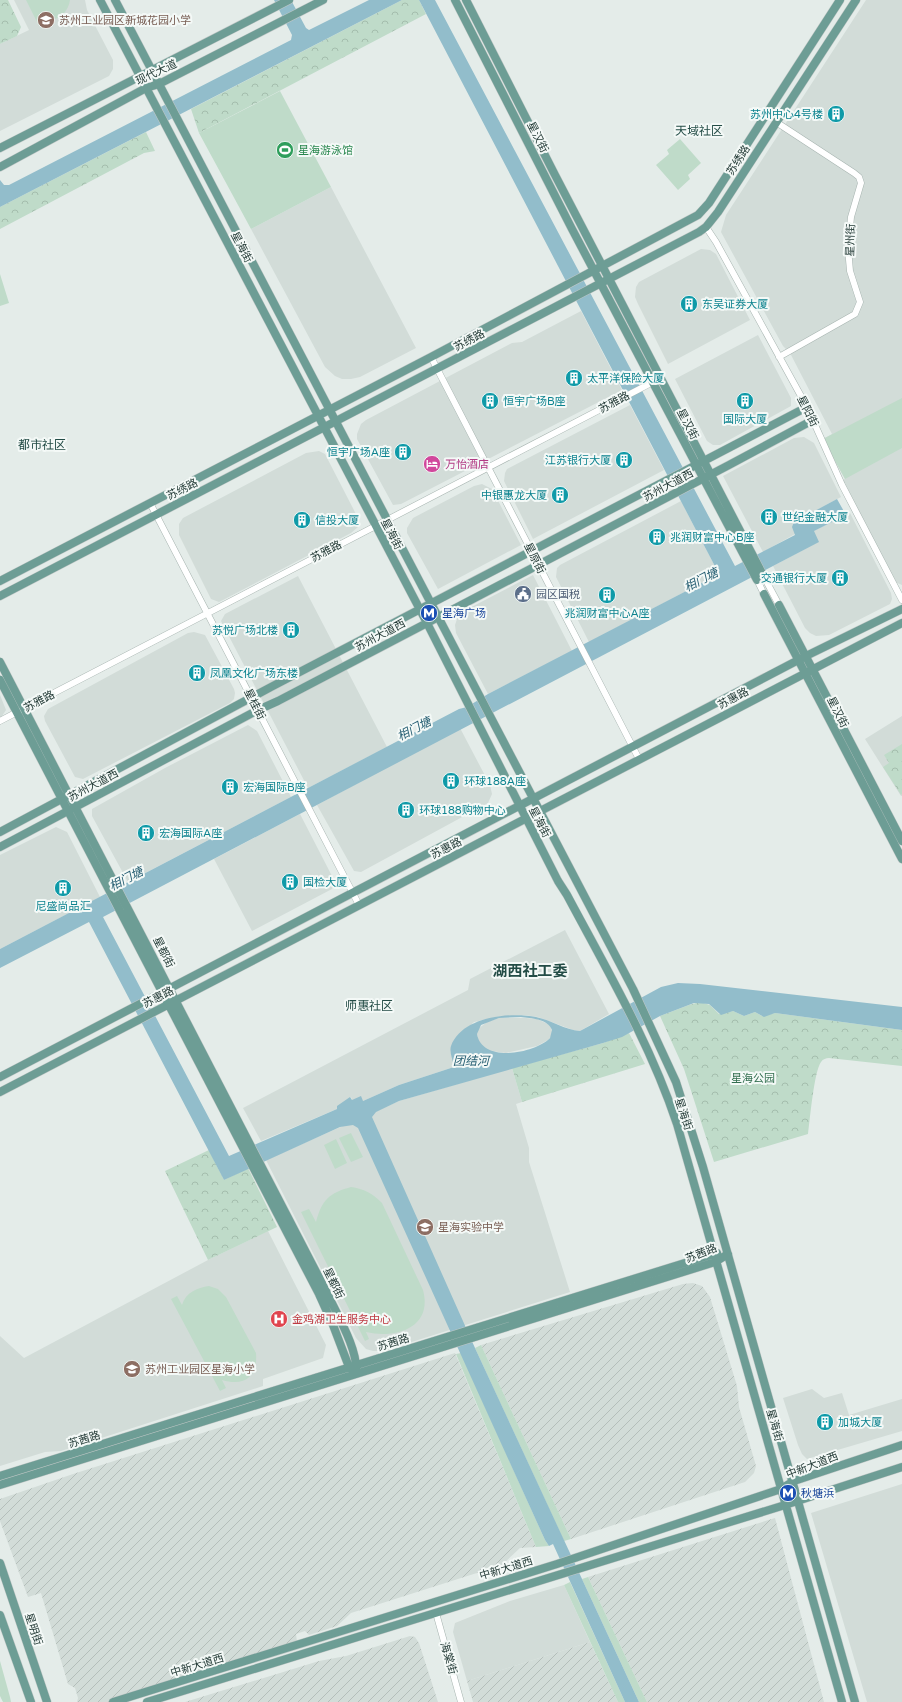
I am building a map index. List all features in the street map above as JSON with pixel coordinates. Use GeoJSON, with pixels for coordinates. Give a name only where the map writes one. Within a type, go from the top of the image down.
{"type":"FeatureCollection","features":[{"type":"Feature","properties":{"kind":"main road","name":"星海街"},"geometry":{"type":"LineString","coordinates":[[100,0],[427,623],[519,805],[621,995],[659,1074],[674,1117],[842,1702]]}},
{"type":"Feature","properties":{"kind":"main road","name":"星海街"},"geometry":{"type":"LineString","coordinates":[[115,0],[490,714],[654,1031],[680,1093],[794,1481],[798,1501],[855,1702]]}},
{"type":"Feature","properties":{"kind":"main road","name":"现代大道"},"geometry":{"type":"LineString","coordinates":[[0,148],[288,0]]}},
{"type":"Feature","properties":{"kind":"main road","name":"现代大道"},"geometry":{"type":"LineString","coordinates":[[0,167],[146,88],[159,84],[323,0]]}},
{"type":"Feature","properties":{"kind":"main road","name":"星汉街"},"geometry":{"type":"LineString","coordinates":[[455,0],[700,462],[704,479],[761,579]]}},
{"type":"Feature","properties":{"kind":"main road","name":"星汉街"},"geometry":{"type":"LineString","coordinates":[[466,0],[598,268]]}},
{"type":"Feature","properties":{"kind":"main road","name":"苏绣路"},"geometry":{"type":"LineString","coordinates":[[0,581],[431,357],[698,215],[840,0]]}},
{"type":"Feature","properties":{"kind":"main road","name":"苏绣路"},"geometry":{"type":"LineString","coordinates":[[0,596],[692,236],[706,227],[718,212],[856,0]]}},
{"type":"Feature","properties":{"kind":"main road","name":"星汉街"},"geometry":{"type":"LineString","coordinates":[[605,281],[653,382],[700,462]]}},
{"type":"Feature","properties":{"kind":"main road","name":"苏州大道西"},"geometry":{"type":"LineString","coordinates":[[0,832],[419,609],[806,407]]}},
{"type":"Feature","properties":{"kind":"main road","name":"苏州大道西"},"geometry":{"type":"LineString","coordinates":[[0,847],[258,710],[278,701],[704,479],[813,420]]}},
{"type":"Feature","properties":{"kind":"main road","name":"星汉街"},"geometry":{"type":"LineString","coordinates":[[764,594],[802,658],[902,841]]}},
{"type":"Feature","properties":{"kind":"main road","name":"星汉街"},"geometry":{"type":"LineString","coordinates":[[779,605],[802,658]]}},
{"type":"Feature","properties":{"kind":"main road","name":"苏惠路"},"geometry":{"type":"LineString","coordinates":[[0,1077],[802,658],[902,609]]}},
{"type":"Feature","properties":{"kind":"main road","name":"苏惠路"},"geometry":{"type":"LineString","coordinates":[[0,1092],[902,623]]}},
{"type":"Feature","properties":{"kind":"main road","name":"星都街"},"geometry":{"type":"LineString","coordinates":[[0,662],[263,1166],[326,1291],[356,1374]]}},
{"type":"Feature","properties":{"kind":"main road","name":"星汉街"},"geometry":{"type":"LineString","coordinates":[[809,671],[902,859]]}},
{"type":"Feature","properties":{"kind":"main road","name":"星都街"},"geometry":{"type":"LineString","coordinates":[[0,680],[119,912],[319,1294],[353,1366]]}},
{"type":"Feature","properties":{"kind":"main road","name":"苏茜路"},"geometry":{"type":"LineString","coordinates":[[0,1485],[356,1374],[478,1331],[728,1254]]}},
{"type":"Feature","properties":{"kind":"main road","name":"苏茜路"},"geometry":{"type":"LineString","coordinates":[[0,1476],[353,1366],[447,1341]]}},
{"type":"Feature","properties":{"kind":"main road","name":"中新大道西"},"geometry":{"type":"LineString","coordinates":[[113,1702],[557,1564],[781,1489],[794,1481],[902,1446]]}},
{"type":"Feature","properties":{"kind":"main road","name":"中新大道西"},"geometry":{"type":"LineString","coordinates":[[147,1702],[798,1501],[902,1466]]}},
{"type":"Feature","properties":{"kind":"main road","name":"星明街"},"geometry":{"type":"LineString","coordinates":[[0,1564],[47,1702]]}},
{"type":"Feature","properties":{"kind":"main road"},"geometry":{"type":"LineString","coordinates":[[0,1615],[31,1702]]}},
{"type":"Feature","properties":{"kind":"street","name":"星州街"},"geometry":{"type":"LineString","coordinates":[[776,122],[854,173],[859,177],[860,183],[851,217],[848,240],[850,271],[860,300],[859,308],[854,314],[779,357]]}},
{"type":"Feature","properties":{"kind":"street","name":"星阳街"},"geometry":{"type":"LineString","coordinates":[[706,227],[716,242],[813,420],[842,485],[902,600]]}},
{"type":"Feature","properties":{"kind":"street","name":"星原街"},"geometry":{"type":"LineString","coordinates":[[431,357],[639,759]]}},
{"type":"Feature","properties":{"kind":"street","name":"苏雅路"},"geometry":{"type":"LineString","coordinates":[[0,721],[653,382]]}},
{"type":"Feature","properties":{"kind":"street","name":"星桂街"},"geometry":{"type":"LineString","coordinates":[[150,503],[359,905]]}},
{"type":"Feature","properties":{"kind":"street","name":"星汉街"},"geometry":{"type":"LineString","coordinates":[[761,579],[764,594]]}},
{"type":"Feature","properties":{"kind":"street","name":"星汉街"},"geometry":{"type":"LineString","coordinates":[[761,579],[779,605]]}},
{"type":"Feature","properties":{"kind":"street","name":"海棠街"},"geometry":{"type":"LineString","coordinates":[[436,1613],[461,1702]]}},
{"type":"Feature","properties":{"kind":"shaded area"},"geometry":{"type":"Polygon","coordinates":[[[14,0],[85,0],[87,10],[113,60],[113,69],[109,76],[0,131],[0,44],[29,30],[14,0]]]}},
{"type":"Feature","properties":{"kind":"shaded area"},"geometry":{"type":"Polygon","coordinates":[[[866,0],[902,0],[902,585],[895,582],[840,482],[845,479],[823,439],[832,434],[790,353],[783,346],[721,232],[726,215],[866,0]]]}},
{"type":"Feature","properties":{"kind":"shaded area"},"geometry":{"type":"Polygon","coordinates":[[[331,187],[416,348],[360,377],[351,379],[342,379],[335,376],[325,367],[251,229],[331,187]]]}},
{"type":"Feature","properties":{"kind":"shaded area","name":"东吴证券大厦"},"geometry":{"type":"Polygon","coordinates":[[[701,249],[710,250],[716,254],[750,320],[668,364],[635,297],[636,287],[639,282],[701,249]]]}},
{"type":"Feature","properties":{"kind":"shaded area"},"geometry":{"type":"Polygon","coordinates":[[[581,311],[622,390],[401,504],[393,505],[357,439],[357,434],[361,424],[512,343],[522,342],[581,311]]]}},
{"type":"Feature","properties":{"kind":"shaded area","name":"国际大厦"},"geometry":{"type":"Polygon","coordinates":[[[758,335],[791,398],[791,406],[720,445],[713,445],[707,441],[675,379],[758,335]]]}},
{"type":"Feature","properties":{"kind":"shaded area"},"geometry":{"type":"Polygon","coordinates":[[[630,405],[664,470],[533,539],[504,481],[507,469],[630,405]]]}},
{"type":"Feature","properties":{"kind":"shaded area","name":"世纪金融大厦"},"geometry":{"type":"Polygon","coordinates":[[[804,437],[814,443],[841,497],[794,522],[795,534],[763,552],[723,476],[794,438],[804,437]]]}},
{"type":"Feature","properties":{"kind":"shaded area"},"geometry":{"type":"Polygon","coordinates":[[[319,451],[325,454],[358,518],[358,527],[351,533],[219,602],[211,599],[179,535],[179,524],[183,518],[306,453],[319,451]]]}},
{"type":"Feature","properties":{"kind":"shaded area"},"geometry":{"type":"Polygon","coordinates":[[[482,484],[492,489],[521,545],[438,589],[407,533],[407,528],[413,518],[474,486],[482,484]]]}},
{"type":"Feature","properties":{"kind":"shaded area"},"geometry":{"type":"Polygon","coordinates":[[[681,501],[719,574],[589,642],[556,577],[557,568],[560,565],[681,501]]]}},
{"type":"Feature","properties":{"kind":"shaded area"},"geometry":{"type":"Polygon","coordinates":[[[850,513],[891,593],[892,599],[890,604],[829,635],[816,636],[805,628],[773,566],[818,542],[813,531],[850,513]]]}},
{"type":"Feature","properties":{"kind":"shaded area"},"geometry":{"type":"Polygon","coordinates":[[[533,575],[572,651],[488,694],[456,633],[455,625],[457,619],[460,613],[533,575]]]}},
{"type":"Feature","properties":{"kind":"shaded area"},"geometry":{"type":"Polygon","coordinates":[[[298,576],[387,747],[308,788],[221,621],[225,614],[298,576]]]}},
{"type":"Feature","properties":{"kind":"shaded area"},"geometry":{"type":"Polygon","coordinates":[[[194,632],[205,635],[234,689],[234,699],[230,703],[83,779],[75,777],[45,721],[44,716],[48,709],[188,633],[194,632]]]}},
{"type":"Feature","properties":{"kind":"shaded area"},"geometry":{"type":"Polygon","coordinates":[[[0,695],[6,710],[0,719],[0,695]]]}},
{"type":"Feature","properties":{"kind":"shaded area"},"geometry":{"type":"Polygon","coordinates":[[[902,716],[902,796],[901,796],[865,739],[902,716]]]}},
{"type":"Feature","properties":{"kind":"shaded area"},"geometry":{"type":"Polygon","coordinates":[[[248,725],[257,731],[291,797],[128,882],[92,816],[92,809],[165,768],[248,725]]]}},
{"type":"Feature","properties":{"kind":"shaded area"},"geometry":{"type":"Polygon","coordinates":[[[460,728],[490,785],[492,794],[488,803],[361,872],[354,871],[317,805],[460,728]]]}},
{"type":"Feature","properties":{"kind":"shaded area","name":"国检大厦"},"geometry":{"type":"Polygon","coordinates":[[[300,814],[333,878],[334,885],[332,889],[252,931],[214,859],[300,814]]]}},
{"type":"Feature","properties":{"kind":"shaded area"},"geometry":{"type":"Polygon","coordinates":[[[56,827],[67,832],[100,897],[0,949],[0,855],[56,827]]]}},
{"type":"Feature","properties":{"kind":"shaded area"},"geometry":{"type":"Polygon","coordinates":[[[565,930],[609,1014],[580,1031],[573,1030],[538,1017],[524,1015],[497,1017],[474,1022],[454,1041],[451,1047],[454,1067],[399,1085],[363,1101],[352,1100],[351,1097],[337,1109],[261,1141],[243,1108],[468,990],[470,979],[565,930]]]}},
{"type":"Feature","properties":{"kind":"shaded area"},"geometry":{"type":"Polygon","coordinates":[[[499,1018],[537,1019],[550,1025],[553,1034],[548,1040],[537,1046],[506,1053],[485,1049],[479,1043],[477,1034],[478,1029],[487,1022],[499,1018]]]}},
{"type":"Feature","properties":{"kind":"shaded area","name":"星海实验中学"},"geometry":{"type":"Polygon","coordinates":[[[512,1068],[522,1102],[516,1104],[529,1148],[529,1162],[570,1292],[383,1351],[366,1349],[356,1338],[266,1160],[399,1101],[512,1068]]]}},
{"type":"Feature","properties":{"kind":"shaded area","name":"苏州工业园区星海小学"},"geometry":{"type":"Polygon","coordinates":[[[268,1231],[326,1345],[323,1358],[263,1379],[263,1386],[61,1451],[45,1452],[0,1466],[0,1336],[24,1358],[208,1260],[268,1231]]]}},
{"type":"Feature","properties":{"kind":"shaded area"},"geometry":{"type":"Polygon","coordinates":[[[693,1283],[702,1286],[710,1297],[737,1386],[739,1407],[756,1466],[754,1473],[745,1482],[571,1539],[481,1345],[683,1284],[693,1283]]]}},
{"type":"Feature","properties":{"kind":"shaded area"},"geometry":{"type":"Polygon","coordinates":[[[455,1353],[536,1547],[520,1548],[502,1565],[351,1613],[337,1626],[309,1635],[305,1631],[296,1634],[297,1642],[108,1702],[77,1702],[78,1698],[75,1688],[68,1684],[41,1593],[28,1597],[0,1521],[0,1499],[73,1474],[455,1353]]]}},
{"type":"Feature","properties":{"kind":"shaded area"},"geometry":{"type":"Polygon","coordinates":[[[812,1389],[824,1398],[842,1393],[849,1415],[902,1399],[902,1431],[807,1459],[802,1454],[798,1445],[783,1398],[812,1389]]]}},
{"type":"Feature","properties":{"kind":"shaded area"},"geometry":{"type":"Polygon","coordinates":[[[902,1484],[902,1702],[867,1702],[811,1513],[902,1484]]]}},
{"type":"Feature","properties":{"kind":"shaded area"},"geometry":{"type":"Polygon","coordinates":[[[775,1518],[824,1702],[647,1702],[588,1577],[775,1518]]]}},
{"type":"Feature","properties":{"kind":"shaded area"},"geometry":{"type":"Polygon","coordinates":[[[564,1585],[590,1642],[467,1681],[453,1632],[455,1623],[510,1601],[564,1585]]]}},
{"type":"Feature","properties":{"kind":"shaded area"},"geometry":{"type":"Polygon","coordinates":[[[410,1636],[415,1637],[419,1643],[438,1702],[185,1702],[319,1661],[346,1656],[410,1636]]]}},
{"type":"Feature","properties":{"kind":"shaded area"},"geometry":{"type":"Polygon","coordinates":[[[590,1642],[618,1702],[473,1702],[467,1681],[590,1642]]]}},
{"type":"Feature","properties":{"kind":"green space"},"geometry":{"type":"Polygon","coordinates":[[[0,0],[8,0],[21,27],[17,36],[0,44],[0,0]]]}},
{"type":"Feature","properties":{"kind":"green space"},"geometry":{"type":"Polygon","coordinates":[[[26,0],[70,0],[64,13],[52,20],[42,19],[43,24],[39,26],[26,0]]]}},
{"type":"Feature","properties":{"kind":"green space"},"geometry":{"type":"Polygon","coordinates":[[[402,0],[419,0],[426,14],[199,133],[191,109],[402,0]]]}},
{"type":"Feature","properties":{"kind":"green space"},"geometry":{"type":"Polygon","coordinates":[[[280,91],[331,187],[251,229],[199,133],[280,91]]]}},
{"type":"Feature","properties":{"kind":"green space"},"geometry":{"type":"Polygon","coordinates":[[[146,132],[155,151],[144,153],[0,229],[0,207],[146,132]]]}},
{"type":"Feature","properties":{"kind":"green space"},"geometry":{"type":"Polygon","coordinates":[[[680,139],[701,163],[688,175],[690,179],[678,190],[656,165],[669,154],[667,150],[680,139]]]}},
{"type":"Feature","properties":{"kind":"green space"},"geometry":{"type":"Polygon","coordinates":[[[0,274],[9,303],[0,306],[0,274]]]}},
{"type":"Feature","properties":{"kind":"green space"},"geometry":{"type":"Polygon","coordinates":[[[902,398],[902,448],[845,479],[823,439],[902,398]]]}},
{"type":"Feature","properties":{"kind":"green space"},"geometry":{"type":"Polygon","coordinates":[[[902,744],[901,795],[883,767],[889,763],[884,755],[902,744]]]}},
{"type":"Feature","properties":{"kind":"green space","name":"星海公园"},"geometry":{"type":"Polygon","coordinates":[[[700,1002],[710,1005],[719,1014],[733,1011],[744,1016],[755,1012],[762,1016],[775,1013],[902,1030],[902,1066],[829,1058],[823,1060],[816,1075],[808,1134],[714,1162],[684,1069],[660,1016],[700,1002]]]}},
{"type":"Feature","properties":{"kind":"green space"},"geometry":{"type":"Polygon","coordinates":[[[629,1033],[645,1064],[522,1102],[512,1068],[603,1043],[629,1033]]]}},
{"type":"Feature","properties":{"kind":"green space"},"geometry":{"type":"Polygon","coordinates":[[[351,1133],[363,1157],[351,1162],[339,1138],[351,1133]]]}},
{"type":"Feature","properties":{"kind":"green space"},"geometry":{"type":"Polygon","coordinates":[[[336,1139],[347,1163],[335,1169],[324,1145],[336,1139]]]}},
{"type":"Feature","properties":{"kind":"green space"},"geometry":{"type":"Polygon","coordinates":[[[209,1150],[224,1180],[248,1168],[277,1227],[208,1260],[165,1171],[209,1150]]]}},
{"type":"Feature","properties":{"kind":"green space"},"geometry":{"type":"Polygon","coordinates":[[[351,1187],[368,1192],[382,1203],[423,1290],[425,1303],[423,1313],[418,1321],[410,1328],[389,1334],[366,1332],[369,1339],[365,1341],[301,1212],[309,1209],[316,1222],[321,1208],[328,1198],[343,1189],[351,1187]]]}},
{"type":"Feature","properties":{"kind":"green space"},"geometry":{"type":"Polygon","coordinates":[[[209,1286],[218,1289],[226,1297],[256,1353],[255,1368],[248,1378],[237,1382],[222,1380],[226,1388],[220,1391],[171,1299],[177,1296],[182,1305],[186,1297],[192,1291],[209,1286]]]}},
{"type":"Feature","properties":{"kind":"green space"},"geometry":{"type":"Polygon","coordinates":[[[481,1345],[571,1539],[564,1541],[475,1348],[481,1345]]]}},
{"type":"Feature","properties":{"kind":"green space"},"geometry":{"type":"Polygon","coordinates":[[[461,1353],[549,1546],[536,1547],[456,1354],[461,1353]]]}},
{"type":"Feature","properties":{"kind":"green space"},"geometry":{"type":"Polygon","coordinates":[[[588,1577],[647,1702],[639,1702],[582,1579],[588,1577]]]}},
{"type":"Feature","properties":{"kind":"green space"},"geometry":{"type":"Polygon","coordinates":[[[570,1582],[625,1702],[618,1702],[564,1585],[570,1582]]]}},
{"type":"Feature","properties":{"kind":"green space"},"geometry":{"type":"Polygon","coordinates":[[[0,1661],[11,1702],[3,1702],[0,1696],[0,1661]]]}},
{"type":"Feature","properties":{"kind":"water"},"geometry":{"type":"Polygon","coordinates":[[[274,0],[291,0],[306,28],[309,30],[369,0],[402,0],[0,207],[0,180],[4,185],[9,185],[291,40],[292,35],[274,0]]]}},
{"type":"Feature","properties":{"kind":"water","name":"团结河"},"geometry":{"type":"Polygon","coordinates":[[[419,0],[435,0],[735,566],[795,535],[792,527],[794,522],[837,499],[846,515],[814,531],[819,542],[103,917],[229,1156],[337,1109],[337,1106],[350,1097],[352,1100],[361,1096],[363,1101],[399,1085],[454,1067],[451,1046],[457,1036],[465,1028],[488,1018],[514,1015],[536,1017],[569,1029],[580,1031],[661,987],[678,983],[700,984],[902,1007],[902,1030],[775,1013],[764,1017],[755,1012],[744,1016],[733,1011],[721,1015],[709,1004],[694,1003],[660,1016],[622,1037],[399,1101],[376,1112],[372,1117],[475,1348],[639,1702],[625,1702],[553,1544],[549,1546],[545,1540],[358,1128],[353,1125],[340,1127],[224,1180],[89,922],[0,968],[0,949],[459,709],[467,707],[488,694],[719,574],[419,0]],[[521,1017],[499,1018],[481,1025],[477,1034],[481,1043],[489,1049],[510,1053],[533,1048],[550,1038],[552,1030],[547,1023],[521,1017]]]}},
{"type":"Feature","properties":{"kind":"place","name":"苏州工业园区新城花园小学"},"geometry":{"type":"Point","coordinates":[46,20]}},
{"type":"Feature","properties":{"kind":"place","name":"苏州中心4号楼"},"geometry":{"type":"Point","coordinates":[836,114]}},
{"type":"Feature","properties":{"kind":"place","name":"星海游泳馆"},"geometry":{"type":"Point","coordinates":[285,150]}},
{"type":"Feature","properties":{"kind":"place","name":"东吴证券大厦"},"geometry":{"type":"Point","coordinates":[689,304]}},
{"type":"Feature","properties":{"kind":"place","name":"太平洋保险大厦"},"geometry":{"type":"Point","coordinates":[574,378]}},
{"type":"Feature","properties":{"kind":"place","name":"恒宇广场B座"},"geometry":{"type":"Point","coordinates":[490,401]}},
{"type":"Feature","properties":{"kind":"place","name":"国际大厦"},"geometry":{"type":"Point","coordinates":[745,401]}},
{"type":"Feature","properties":{"kind":"place","name":"恒宇广场A座"},"geometry":{"type":"Point","coordinates":[403,452]}},
{"type":"Feature","properties":{"kind":"place","name":"江苏银行大厦"},"geometry":{"type":"Point","coordinates":[624,460]}},
{"type":"Feature","properties":{"kind":"place","name":"万怡酒店"},"geometry":{"type":"Point","coordinates":[432,464]}},
{"type":"Feature","properties":{"kind":"place","name":"中银惠龙大厦"},"geometry":{"type":"Point","coordinates":[560,495]}},
{"type":"Feature","properties":{"kind":"place","name":"世纪金融大厦"},"geometry":{"type":"Point","coordinates":[769,517]}},
{"type":"Feature","properties":{"kind":"place","name":"信投大厦"},"geometry":{"type":"Point","coordinates":[302,520]}},
{"type":"Feature","properties":{"kind":"place","name":"兆润财富中心B座"},"geometry":{"type":"Point","coordinates":[657,537]}},
{"type":"Feature","properties":{"kind":"place","name":"交通银行大厦"},"geometry":{"type":"Point","coordinates":[840,578]}},
{"type":"Feature","properties":{"kind":"place","name":"园区国税"},"geometry":{"type":"Point","coordinates":[523,594]}},
{"type":"Feature","properties":{"kind":"place","name":"兆润财富中心A座"},"geometry":{"type":"Point","coordinates":[607,595]}},
{"type":"Feature","properties":{"kind":"place","name":"星海广场"},"geometry":{"type":"Point","coordinates":[429,613]}},
{"type":"Feature","properties":{"kind":"place","name":"苏悦广场北楼"},"geometry":{"type":"Point","coordinates":[291,630]}},
{"type":"Feature","properties":{"kind":"place","name":"凤凰文化广场东楼"},"geometry":{"type":"Point","coordinates":[197,673]}},
{"type":"Feature","properties":{"kind":"place","name":"环球188A座"},"geometry":{"type":"Point","coordinates":[451,781]}},
{"type":"Feature","properties":{"kind":"place","name":"宏海国际B座"},"geometry":{"type":"Point","coordinates":[230,787]}},
{"type":"Feature","properties":{"kind":"place","name":"环球188购物中心"},"geometry":{"type":"Point","coordinates":[406,810]}},
{"type":"Feature","properties":{"kind":"place","name":"宏海国际A座"},"geometry":{"type":"Point","coordinates":[146,833]}},
{"type":"Feature","properties":{"kind":"place","name":"国检大厦"},"geometry":{"type":"Point","coordinates":[290,882]}},
{"type":"Feature","properties":{"kind":"place","name":"尼盛尚品汇"},"geometry":{"type":"Point","coordinates":[63,888]}},
{"type":"Feature","properties":{"kind":"place","name":"星海实验中学"},"geometry":{"type":"Point","coordinates":[425,1227]}},
{"type":"Feature","properties":{"kind":"place","name":"金鸡湖卫生服务中心"},"geometry":{"type":"Point","coordinates":[279,1319]}},
{"type":"Feature","properties":{"kind":"place","name":"苏州工业园区星海小学"},"geometry":{"type":"Point","coordinates":[132,1369]}},
{"type":"Feature","properties":{"kind":"place","name":"加城大厦"},"geometry":{"type":"Point","coordinates":[825,1422]}},
{"type":"Feature","properties":{"kind":"place","name":"秋塘浜"},"geometry":{"type":"Point","coordinates":[788,1493]}},
{"type":"Feature","properties":{"kind":"district","name":"天域社区"},"geometry":{"type":"Point","coordinates":[699,131]}},
{"type":"Feature","properties":{"kind":"district","name":"都市社区"},"geometry":{"type":"Point","coordinates":[42,445]}},
{"type":"Feature","properties":{"kind":"district","name":"湖西社工委"},"geometry":{"type":"Point","coordinates":[530,971]}},
{"type":"Feature","properties":{"kind":"district","name":"师惠社区"},"geometry":{"type":"Point","coordinates":[369,1006]}},
{"type":"Feature","properties":{"kind":"water label","name":"相门塘"},"geometry":{"type":"Point","coordinates":[701,580]}},
{"type":"Feature","properties":{"kind":"water label","name":"相门塘"},"geometry":{"type":"Point","coordinates":[414,729]}},
{"type":"Feature","properties":{"kind":"water label","name":"相门塘"},"geometry":{"type":"Point","coordinates":[126,879]}}]}
